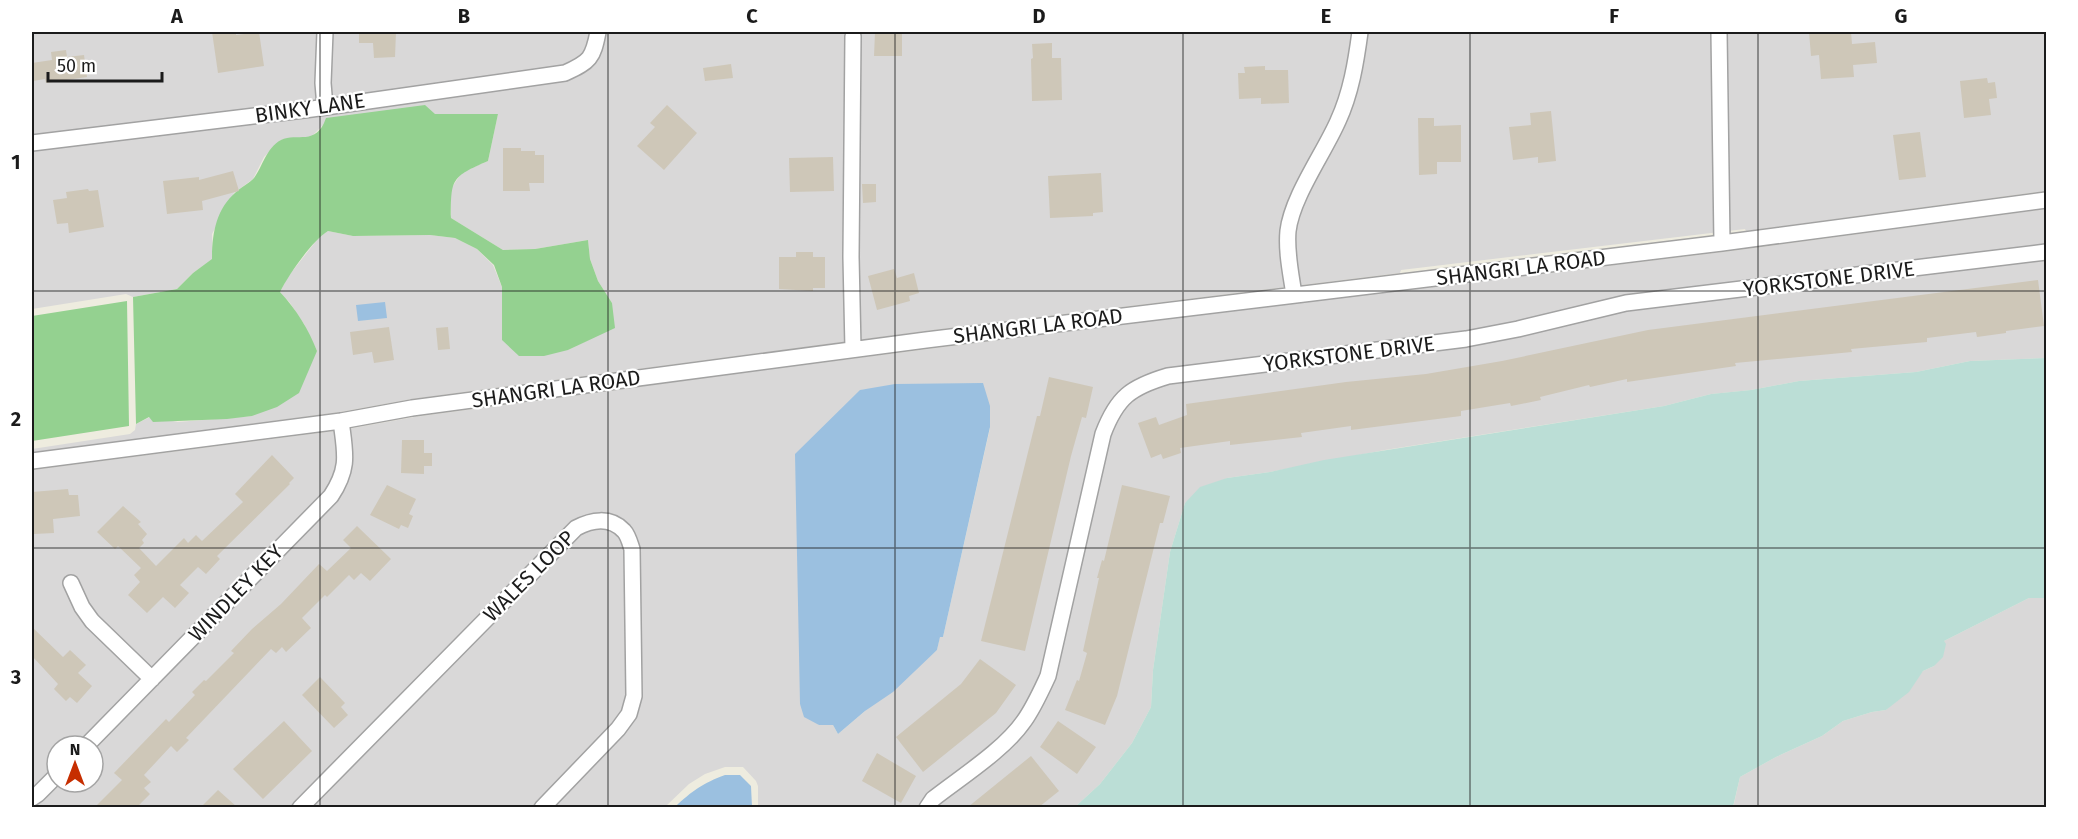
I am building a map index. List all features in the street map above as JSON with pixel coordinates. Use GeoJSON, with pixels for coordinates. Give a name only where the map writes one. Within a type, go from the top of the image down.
{"type":"FeatureCollection","features":[{"type":"Feature","properties":{"kind":"street"},"geometry":{"type":"LineString","coordinates":[[325,32],[323,83],[326,107]]}},
{"type":"Feature","properties":{"kind":"street","name":"BINKY LANE"},"geometry":{"type":"LineString","coordinates":[[32,143],[326,107],[565,72],[586,64],[595,48],[598,32]]}},
{"type":"Feature","properties":{"kind":"street"},"geometry":{"type":"LineString","coordinates":[[1294,295],[1288,254],[1288,230],[1296,204],[1343,110],[1355,68],[1360,32]]}},
{"type":"Feature","properties":{"kind":"street"},"geometry":{"type":"LineString","coordinates":[[1719,32],[1722,243]]}},
{"type":"Feature","properties":{"kind":"street"},"geometry":{"type":"LineString","coordinates":[[853,36],[851,257],[853,349]]}},
{"type":"Feature","properties":{"kind":"street","name":"SHANGRI LA ROAD"},"geometry":{"type":"LineString","coordinates":[[32,461],[341,421],[412,408],[853,349],[1722,243],[2046,200]]}},
{"type":"Feature","properties":{"kind":"street","name":"YORKSTONE DRIVE"},"geometry":{"type":"LineString","coordinates":[[927,807],[933,799],[1009,739],[1024,722],[1036,703],[1048,676],[1103,434],[1110,414],[1124,396],[1142,384],[1168,376],[1466,339],[1626,303],[2046,252]]}},
{"type":"Feature","properties":{"kind":"street","name":"WINDLEY KEY"},"geometry":{"type":"LineString","coordinates":[[98,734],[331,496],[341,481],[346,464],[341,421]]}},
{"type":"Feature","properties":{"kind":"street","name":"WALES LOOP"},"geometry":{"type":"LineString","coordinates":[[300,807],[576,528],[590,521],[609,521],[624,531],[632,549],[634,696],[629,714],[618,729],[542,807]]}},
{"type":"Feature","properties":{"kind":"street"},"geometry":{"type":"LineString","coordinates":[[71,583],[82,607],[92,621],[152,679]]}},
{"type":"Feature","properties":{"kind":"street"},"geometry":{"type":"LineString","coordinates":[[32,798],[45,787]]}},
{"type":"Feature","properties":{"kind":"shaded area"},"geometry":{"type":"Polygon","coordinates":[[[32,32],[2046,32],[2046,191],[1746,231],[1745,229],[1401,270],[1400,273],[926,331],[412,399],[340,412],[32,453],[32,449],[130,434],[135,430],[136,424],[150,417],[178,422],[252,416],[317,351],[304,324],[280,292],[287,278],[320,236],[328,231],[353,236],[430,235],[455,238],[477,249],[493,265],[502,287],[502,340],[568,350],[590,339],[612,303],[598,281],[590,259],[588,240],[535,249],[503,250],[451,218],[451,189],[462,172],[488,161],[498,114],[435,114],[325,123],[311,137],[281,140],[264,157],[253,179],[234,193],[212,234],[213,259],[193,273],[177,289],[133,297],[126,294],[32,309],[32,32]]]}},
{"type":"Feature","properties":{"kind":"shaded area"},"geometry":{"type":"Polygon","coordinates":[[[2046,209],[2046,358],[1970,361],[1916,372],[1799,381],[1751,390],[1711,394],[1664,406],[1385,450],[1227,478],[1185,503],[1170,552],[1153,670],[1151,707],[1132,743],[1100,784],[1075,807],[758,807],[756,781],[743,767],[725,767],[705,774],[689,784],[665,807],[32,807],[32,470],[342,430],[414,417],[779,368],[1731,251],[2046,209]],[[871,389],[861,390],[800,650],[800,704],[819,725],[833,725],[838,734],[937,650],[940,636],[943,637],[990,428],[871,389]]]}},
{"type":"Feature","properties":{"kind":"shaded area"},"geometry":{"type":"Polygon","coordinates":[[[385,302],[387,318],[358,321],[356,305],[385,302]]]}},
{"type":"Feature","properties":{"kind":"shaded area"},"geometry":{"type":"Polygon","coordinates":[[[2046,358],[2046,598],[2029,598],[1944,641],[1946,644],[1943,657],[1934,666],[1923,671],[1909,692],[1886,710],[1843,721],[1822,736],[1740,777],[1733,807],[1075,807],[1100,784],[1132,743],[1151,707],[1153,670],[1170,552],[1185,503],[1200,487],[1227,478],[1270,472],[1324,460],[1664,406],[1711,394],[1751,390],[1799,381],[1916,372],[1970,361],[2046,358]]]}},
{"type":"Feature","properties":{"kind":"shaded area"},"geometry":{"type":"Polygon","coordinates":[[[983,383],[990,406],[990,427],[943,637],[940,637],[937,650],[893,692],[865,711],[838,734],[833,725],[819,725],[804,717],[800,704],[795,454],[860,390],[895,384],[983,383]]]}},
{"type":"Feature","properties":{"kind":"shaded area"},"geometry":{"type":"Polygon","coordinates":[[[2029,598],[2046,598],[2046,807],[1733,808],[1740,777],[1822,736],[1843,721],[1886,710],[1923,671],[1934,666],[1944,641],[2029,598]]]}},
{"type":"Feature","properties":{"kind":"shaded area"},"geometry":{"type":"Polygon","coordinates":[[[725,775],[740,775],[751,786],[752,807],[675,807],[698,788],[725,775]]]}},
{"type":"Feature","properties":{"kind":"green space"},"geometry":{"type":"Polygon","coordinates":[[[425,105],[435,114],[498,114],[488,161],[460,176],[453,187],[451,218],[503,250],[535,249],[588,240],[590,259],[598,281],[612,303],[615,328],[568,350],[544,356],[519,356],[502,340],[502,287],[494,265],[477,249],[455,238],[430,235],[353,236],[328,231],[301,258],[280,292],[301,320],[317,351],[299,393],[277,407],[252,416],[153,422],[149,417],[136,424],[133,297],[177,289],[212,259],[216,222],[224,206],[236,192],[254,178],[268,152],[276,143],[287,138],[312,136],[322,127],[326,118],[425,105]]]}},
{"type":"Feature","properties":{"kind":"green space"},"geometry":{"type":"Polygon","coordinates":[[[127,301],[129,426],[32,441],[32,316],[127,301]]]}},
{"type":"Feature","properties":{"kind":"building"},"geometry":{"type":"Polygon","coordinates":[[[212,32],[236,32],[236,35],[259,32],[264,66],[218,73],[212,32]]]}},
{"type":"Feature","properties":{"kind":"building"},"geometry":{"type":"Polygon","coordinates":[[[359,32],[396,32],[395,57],[374,58],[373,43],[359,43],[359,32]]]}},
{"type":"Feature","properties":{"kind":"building"},"geometry":{"type":"Polygon","coordinates":[[[875,32],[902,32],[902,56],[874,56],[875,32]]]}},
{"type":"Feature","properties":{"kind":"building"},"geometry":{"type":"Polygon","coordinates":[[[1809,32],[1851,32],[1852,44],[1875,42],[1877,63],[1853,65],[1854,77],[1821,79],[1819,55],[1811,56],[1809,32]]]}},
{"type":"Feature","properties":{"kind":"building"},"geometry":{"type":"Polygon","coordinates":[[[1052,43],[1052,58],[1061,58],[1062,100],[1032,101],[1032,44],[1052,43]]]}},
{"type":"Feature","properties":{"kind":"building"},"geometry":{"type":"Polygon","coordinates":[[[66,50],[67,57],[84,55],[87,77],[46,83],[45,79],[33,81],[32,63],[52,60],[51,52],[66,50]]]}},
{"type":"Feature","properties":{"kind":"building"},"geometry":{"type":"Polygon","coordinates":[[[731,64],[733,78],[705,81],[703,68],[731,64]]]}},
{"type":"Feature","properties":{"kind":"building"},"geometry":{"type":"Polygon","coordinates":[[[1265,66],[1265,70],[1288,70],[1289,103],[1261,104],[1261,98],[1239,99],[1238,73],[1245,73],[1244,67],[1265,66]]]}},
{"type":"Feature","properties":{"kind":"building"},"geometry":{"type":"Polygon","coordinates":[[[1987,78],[1988,83],[1995,82],[1997,98],[1989,99],[1991,115],[1964,118],[1960,81],[1987,78]]]}},
{"type":"Feature","properties":{"kind":"building"},"geometry":{"type":"Polygon","coordinates":[[[667,105],[697,133],[664,170],[637,146],[655,127],[650,123],[667,105]]]}},
{"type":"Feature","properties":{"kind":"building"},"geometry":{"type":"Polygon","coordinates":[[[1551,111],[1556,161],[1538,163],[1538,157],[1513,160],[1509,127],[1531,125],[1530,113],[1551,111]]]}},
{"type":"Feature","properties":{"kind":"building"},"geometry":{"type":"Polygon","coordinates":[[[1418,118],[1434,118],[1434,126],[1461,125],[1461,162],[1437,162],[1437,174],[1419,175],[1418,118]]]}},
{"type":"Feature","properties":{"kind":"building"},"geometry":{"type":"Polygon","coordinates":[[[1920,132],[1926,177],[1899,180],[1893,135],[1920,132]]]}},
{"type":"Feature","properties":{"kind":"building"},"geometry":{"type":"Polygon","coordinates":[[[503,148],[521,148],[521,151],[535,151],[535,155],[544,155],[544,183],[529,183],[530,191],[503,191],[503,148]]]}},
{"type":"Feature","properties":{"kind":"building"},"geometry":{"type":"Polygon","coordinates":[[[833,157],[834,191],[790,192],[789,158],[833,157]]]}},
{"type":"Feature","properties":{"kind":"building"},"geometry":{"type":"Polygon","coordinates":[[[233,171],[239,191],[202,201],[203,210],[167,214],[163,181],[199,177],[199,180],[233,171]]]}},
{"type":"Feature","properties":{"kind":"building"},"geometry":{"type":"Polygon","coordinates":[[[1101,173],[1103,212],[1093,213],[1093,216],[1050,218],[1048,176],[1101,173]]]}},
{"type":"Feature","properties":{"kind":"building"},"geometry":{"type":"Polygon","coordinates":[[[862,184],[876,184],[876,202],[863,203],[862,184]]]}},
{"type":"Feature","properties":{"kind":"building"},"geometry":{"type":"Polygon","coordinates":[[[88,189],[89,191],[98,190],[104,227],[69,233],[68,223],[57,224],[53,200],[67,198],[66,192],[88,189]]]}},
{"type":"Feature","properties":{"kind":"building"},"geometry":{"type":"Polygon","coordinates":[[[796,252],[813,252],[813,257],[825,257],[825,288],[813,288],[813,291],[779,289],[779,257],[796,257],[796,252]]]}},
{"type":"Feature","properties":{"kind":"building"},"geometry":{"type":"Polygon","coordinates":[[[894,269],[897,278],[914,273],[919,293],[909,296],[910,301],[877,310],[868,276],[894,269]]]}},
{"type":"Feature","properties":{"kind":"building"},"geometry":{"type":"Polygon","coordinates":[[[2038,280],[2044,326],[2006,331],[2006,333],[1977,337],[1976,332],[1927,338],[1927,342],[1735,363],[1736,366],[1627,382],[1627,379],[1590,387],[1589,385],[1540,397],[1541,400],[1511,406],[1510,403],[1461,411],[1461,416],[1351,430],[1351,426],[1301,433],[1302,437],[1230,445],[1230,441],[1180,448],[1181,453],[1163,459],[1161,454],[1151,458],[1138,423],[1156,417],[1159,425],[1187,415],[1186,404],[1346,382],[1426,374],[1502,361],[1648,330],[2038,280]]]}},
{"type":"Feature","properties":{"kind":"building"},"geometry":{"type":"Polygon","coordinates":[[[389,327],[394,360],[374,363],[372,352],[353,355],[350,332],[389,327]]]}},
{"type":"Feature","properties":{"kind":"building"},"geometry":{"type":"Polygon","coordinates":[[[448,327],[450,349],[438,350],[436,328],[448,327]]]}},
{"type":"Feature","properties":{"kind":"building"},"geometry":{"type":"Polygon","coordinates":[[[1049,377],[1093,387],[1086,418],[1082,417],[1071,456],[1025,651],[981,641],[1037,416],[1040,416],[1049,377]]]}},
{"type":"Feature","properties":{"kind":"building"},"geometry":{"type":"Polygon","coordinates":[[[402,440],[424,440],[424,453],[432,453],[432,466],[424,466],[424,474],[401,473],[402,440]]]}},
{"type":"Feature","properties":{"kind":"building"},"geometry":{"type":"Polygon","coordinates":[[[272,455],[294,478],[290,484],[217,556],[220,559],[206,574],[198,567],[180,585],[189,593],[175,608],[163,597],[147,613],[128,595],[140,582],[134,575],[141,568],[118,546],[115,549],[97,532],[123,506],[141,522],[138,524],[147,534],[142,540],[144,543],[139,548],[156,566],[184,538],[188,543],[196,535],[202,541],[243,502],[235,494],[272,455]]]}},
{"type":"Feature","properties":{"kind":"building"},"geometry":{"type":"Polygon","coordinates":[[[387,485],[416,499],[409,514],[413,516],[408,528],[401,525],[399,529],[370,515],[387,485]]]}},
{"type":"Feature","properties":{"kind":"building"},"geometry":{"type":"Polygon","coordinates":[[[1122,485],[1170,496],[1163,523],[1160,523],[1117,696],[1105,725],[1065,710],[1077,680],[1079,681],[1087,653],[1083,651],[1099,578],[1097,578],[1102,560],[1104,561],[1122,485]]]}},
{"type":"Feature","properties":{"kind":"building"},"geometry":{"type":"Polygon","coordinates":[[[68,489],[69,495],[78,495],[80,516],[53,519],[54,533],[34,534],[32,492],[68,489]]]}},
{"type":"Feature","properties":{"kind":"building"},"geometry":{"type":"Polygon","coordinates":[[[357,526],[391,559],[370,581],[361,573],[354,580],[349,575],[327,597],[325,595],[302,618],[311,628],[286,652],[282,647],[276,653],[271,649],[186,738],[189,740],[177,752],[171,746],[144,775],[151,782],[144,788],[150,794],[137,807],[95,807],[122,780],[114,773],[166,719],[169,722],[195,695],[192,692],[234,653],[231,651],[252,629],[281,604],[319,564],[327,571],[351,548],[343,540],[357,526]]]}},
{"type":"Feature","properties":{"kind":"building"},"geometry":{"type":"Polygon","coordinates":[[[32,627],[63,657],[70,650],[86,665],[78,673],[92,686],[77,703],[70,697],[66,701],[54,689],[58,684],[32,656],[32,627]]]}},
{"type":"Feature","properties":{"kind":"building"},"geometry":{"type":"Polygon","coordinates":[[[980,659],[1016,685],[996,713],[923,772],[896,737],[961,684],[980,659]]]}},
{"type":"Feature","properties":{"kind":"building"},"geometry":{"type":"Polygon","coordinates":[[[320,677],[345,703],[341,707],[348,715],[334,728],[302,695],[320,677]]]}},
{"type":"Feature","properties":{"kind":"building"},"geometry":{"type":"Polygon","coordinates":[[[284,721],[312,751],[263,799],[233,769],[284,721]]]}},
{"type":"Feature","properties":{"kind":"building"},"geometry":{"type":"Polygon","coordinates":[[[1058,721],[1096,747],[1077,774],[1040,747],[1058,721]]]}},
{"type":"Feature","properties":{"kind":"building"},"geometry":{"type":"Polygon","coordinates":[[[877,753],[916,776],[901,803],[862,781],[877,753]]]}},
{"type":"Feature","properties":{"kind":"building"},"geometry":{"type":"Polygon","coordinates":[[[1031,756],[1059,791],[1039,807],[968,807],[1031,756]]]}},
{"type":"Feature","properties":{"kind":"building"},"geometry":{"type":"Polygon","coordinates":[[[218,790],[237,807],[201,807],[218,790]]]}}]}
